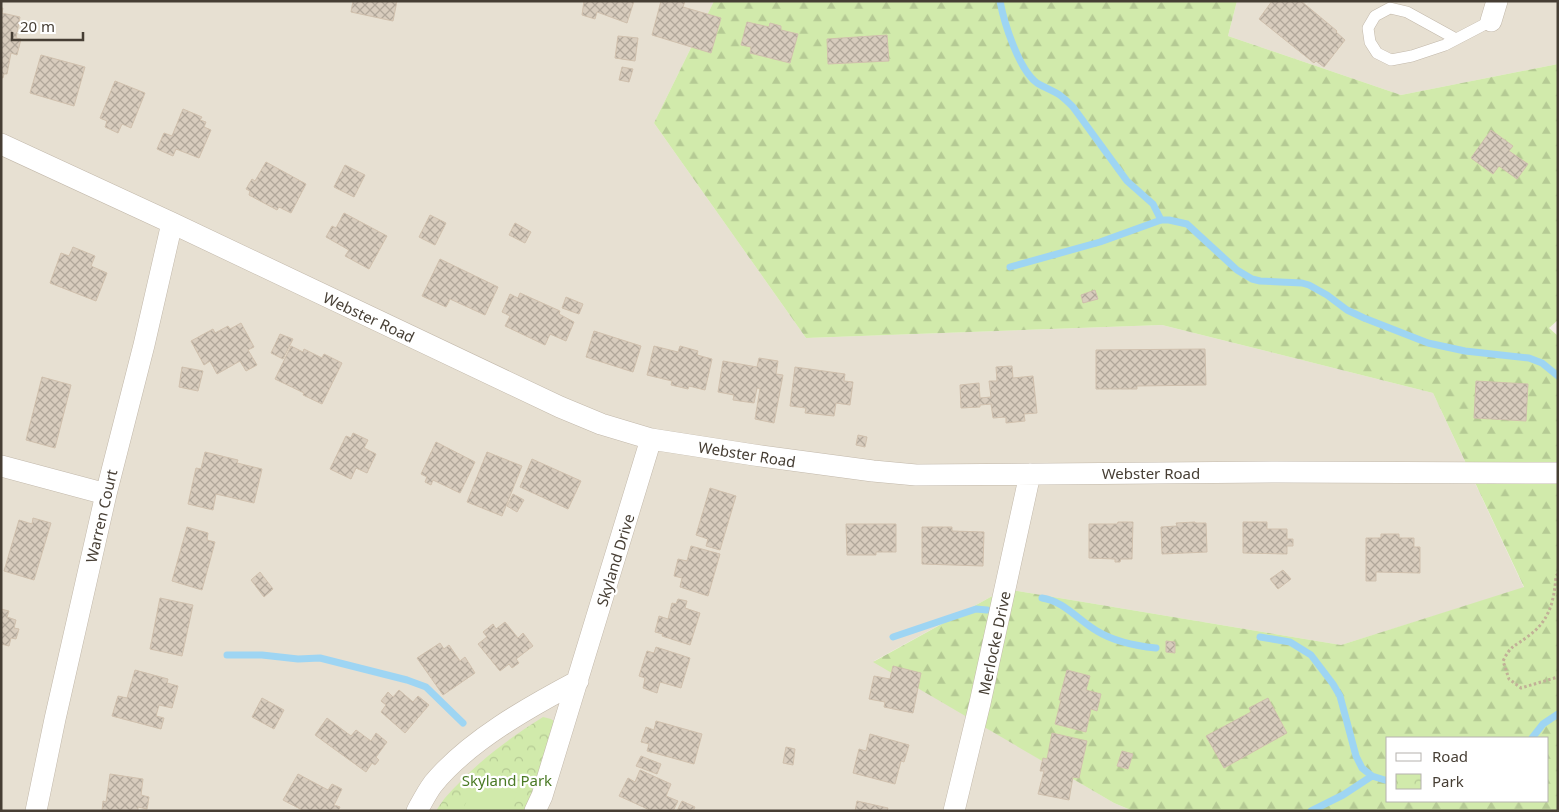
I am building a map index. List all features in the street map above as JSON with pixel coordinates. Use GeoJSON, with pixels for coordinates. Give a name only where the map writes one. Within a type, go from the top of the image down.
{"type":"FeatureCollection","features":[{"type":"Feature","properties":{"kind":"street","name":"Webster Road"},"geometry":{"type":"LineString","coordinates":[[1,144],[560,407],[601,424],[652,439],[754,455],[916,475],[1277,472],[1558,473]]}},
{"type":"Feature","properties":{"kind":"street","name":"Warren Court"},"geometry":{"type":"LineString","coordinates":[[36,811],[106,494],[144,345],[172,223]]}},
{"type":"Feature","properties":{"kind":"street","name":"Skyland Drive"},"geometry":{"type":"LineString","coordinates":[[535,811],[542,796],[652,439]]}},
{"type":"Feature","properties":{"kind":"street"},"geometry":{"type":"LineString","coordinates":[[1,466],[106,494]]}},
{"type":"Feature","properties":{"kind":"street","name":"Merlocke Drive"},"geometry":{"type":"LineString","coordinates":[[954,811],[980,703],[1030,474]]}},
{"type":"Feature","properties":{"kind":"street"},"geometry":{"type":"LineString","coordinates":[[417,811],[433,785],[451,766],[479,742],[534,704],[578,681]]}},
{"type":"Feature","properties":{"kind":"lane"},"geometry":{"type":"LineString","coordinates":[[1456,40],[1407,12],[1390,8],[1375,16],[1368,28],[1370,42],[1377,53],[1391,60],[1412,56],[1456,40],[1494,11]]}},
{"type":"Feature","properties":{"kind":"path"},"geometry":{"type":"LineString","coordinates":[[1558,574],[1556,576],[1554,598],[1547,616],[1530,636],[1509,649],[1503,661],[1509,679],[1521,688],[1558,677]]}},
{"type":"Feature","properties":{"kind":"shaded area"},"geometry":{"type":"Polygon","coordinates":[[[1,1],[714,1],[654,123],[806,338],[1162,325],[1433,393],[1524,588],[1341,645],[1005,589],[874,661],[1114,803],[1133,811],[1,811],[1,1]]]}},
{"type":"Feature","properties":{"kind":"shaded area"},"geometry":{"type":"Polygon","coordinates":[[[1237,1],[1558,1],[1558,64],[1401,95],[1228,36],[1237,1]]]}},
{"type":"Feature","properties":{"kind":"green space"},"geometry":{"type":"Polygon","coordinates":[[[714,1],[1237,1],[1228,36],[1401,95],[1558,64],[1558,320],[1549,328],[1558,336],[1558,811],[1133,811],[1114,803],[873,662],[1005,589],[1341,645],[1524,587],[1433,393],[1162,325],[806,338],[654,123],[714,1]]]}},
{"type":"Feature","properties":{"kind":"green space","name":"Skyland Park"},"geometry":{"type":"Polygon","coordinates":[[[543,717],[555,722],[528,811],[436,811],[451,792],[480,763],[510,739],[543,717]]]}},
{"type":"Feature","properties":{"kind":"green space"},"geometry":{"type":"Polygon","coordinates":[[[479,775],[517,793],[509,811],[462,811],[479,775]]]}},
{"type":"Feature","properties":{"kind":"building"},"geometry":{"type":"Polygon","coordinates":[[[353,1],[397,1],[393,21],[351,12],[353,1]]]}},
{"type":"Feature","properties":{"kind":"building"},"geometry":{"type":"Polygon","coordinates":[[[584,1],[634,1],[627,23],[597,12],[595,19],[582,15],[584,1]]]}},
{"type":"Feature","properties":{"kind":"building"},"geometry":{"type":"Polygon","coordinates":[[[661,1],[685,1],[683,7],[721,18],[711,53],[652,35],[661,1]]]}},
{"type":"Feature","properties":{"kind":"building"},"geometry":{"type":"Polygon","coordinates":[[[1272,1],[1301,1],[1345,40],[1324,67],[1316,61],[1314,63],[1259,19],[1272,1]]]}},
{"type":"Feature","properties":{"kind":"building"},"geometry":{"type":"Polygon","coordinates":[[[1,8],[3,8],[2,13],[20,17],[16,38],[21,39],[17,55],[11,53],[7,74],[4,74],[3,78],[1,78],[1,8]]]}},
{"type":"Feature","properties":{"kind":"building"},"geometry":{"type":"Polygon","coordinates":[[[747,22],[769,27],[770,23],[781,26],[781,30],[798,34],[790,63],[750,53],[751,47],[741,45],[747,22]]]}},
{"type":"Feature","properties":{"kind":"building"},"geometry":{"type":"Polygon","coordinates":[[[887,35],[889,61],[828,64],[827,39],[887,35]]]}},
{"type":"Feature","properties":{"kind":"building"},"geometry":{"type":"Polygon","coordinates":[[[618,36],[638,38],[635,61],[615,58],[618,36]]]}},
{"type":"Feature","properties":{"kind":"building"},"geometry":{"type":"Polygon","coordinates":[[[41,55],[85,67],[74,106],[30,93],[41,55]]]}},
{"type":"Feature","properties":{"kind":"building"},"geometry":{"type":"Polygon","coordinates":[[[622,67],[633,69],[629,82],[619,80],[622,67]]]}},
{"type":"Feature","properties":{"kind":"building"},"geometry":{"type":"Polygon","coordinates":[[[115,81],[145,93],[131,128],[122,124],[118,133],[105,127],[107,121],[100,118],[115,81]]]}},
{"type":"Feature","properties":{"kind":"building"},"geometry":{"type":"Polygon","coordinates":[[[183,109],[202,117],[200,120],[206,122],[204,127],[211,130],[199,158],[176,149],[173,156],[157,149],[164,133],[172,136],[183,109]]]}},
{"type":"Feature","properties":{"kind":"building"},"geometry":{"type":"Polygon","coordinates":[[[1491,130],[1513,146],[1509,151],[1528,164],[1517,179],[1499,166],[1493,174],[1471,158],[1491,130]]]}},
{"type":"Feature","properties":{"kind":"building"},"geometry":{"type":"Polygon","coordinates":[[[266,162],[306,184],[291,213],[279,207],[277,210],[249,195],[250,191],[246,189],[252,179],[255,181],[266,162]]]}},
{"type":"Feature","properties":{"kind":"building"},"geometry":{"type":"Polygon","coordinates":[[[345,165],[365,175],[354,197],[334,187],[345,165]]]}},
{"type":"Feature","properties":{"kind":"building"},"geometry":{"type":"Polygon","coordinates":[[[344,213],[387,236],[369,269],[345,256],[349,250],[326,237],[332,226],[336,228],[344,213]]]}},
{"type":"Feature","properties":{"kind":"building"},"geometry":{"type":"Polygon","coordinates":[[[430,215],[446,223],[435,245],[419,237],[430,215]]]}},
{"type":"Feature","properties":{"kind":"building"},"geometry":{"type":"Polygon","coordinates":[[[515,223],[531,232],[525,243],[509,235],[515,223]]]}},
{"type":"Feature","properties":{"kind":"building"},"geometry":{"type":"Polygon","coordinates":[[[73,247],[95,256],[91,266],[107,273],[96,301],[50,283],[61,253],[69,256],[73,247]]]}},
{"type":"Feature","properties":{"kind":"building"},"geometry":{"type":"Polygon","coordinates":[[[440,259],[498,287],[485,315],[450,299],[446,307],[422,296],[440,259]]]}},
{"type":"Feature","properties":{"kind":"building"},"geometry":{"type":"Polygon","coordinates":[[[1095,290],[1098,299],[1083,303],[1081,295],[1095,290]]]}},
{"type":"Feature","properties":{"kind":"building"},"geometry":{"type":"Polygon","coordinates":[[[520,293],[560,311],[559,314],[574,322],[566,341],[550,334],[545,345],[505,326],[510,316],[502,312],[510,294],[518,298],[520,293]]]}},
{"type":"Feature","properties":{"kind":"building"},"geometry":{"type":"Polygon","coordinates":[[[566,297],[583,304],[579,314],[562,308],[566,297]]]}},
{"type":"Feature","properties":{"kind":"building"},"geometry":{"type":"Polygon","coordinates":[[[241,323],[254,347],[248,350],[257,365],[246,371],[240,361],[217,374],[210,361],[204,365],[191,341],[213,329],[215,333],[228,326],[230,329],[241,323]]]}},
{"type":"Feature","properties":{"kind":"building"},"geometry":{"type":"Polygon","coordinates":[[[594,331],[641,346],[633,372],[586,357],[594,331]]]}},
{"type":"Feature","properties":{"kind":"building"},"geometry":{"type":"Polygon","coordinates":[[[280,334],[293,339],[283,359],[271,353],[280,334]]]}},
{"type":"Feature","properties":{"kind":"building"},"geometry":{"type":"Polygon","coordinates":[[[291,346],[303,352],[304,349],[322,358],[324,354],[342,363],[322,404],[275,379],[291,346]]]}},
{"type":"Feature","properties":{"kind":"building"},"geometry":{"type":"Polygon","coordinates":[[[654,346],[678,352],[680,346],[698,351],[697,355],[712,359],[705,390],[689,386],[688,389],[671,385],[672,381],[647,375],[654,346]]]}},
{"type":"Feature","properties":{"kind":"building"},"geometry":{"type":"Polygon","coordinates":[[[1205,349],[1206,385],[1137,386],[1137,389],[1096,389],[1096,350],[1205,349]]]}},
{"type":"Feature","properties":{"kind":"building"},"geometry":{"type":"Polygon","coordinates":[[[759,358],[778,361],[776,374],[783,375],[774,423],[755,419],[760,389],[757,388],[754,403],[733,400],[734,395],[718,392],[723,361],[757,367],[759,358]]]}},
{"type":"Feature","properties":{"kind":"building"},"geometry":{"type":"Polygon","coordinates":[[[1012,366],[1013,378],[1033,376],[1037,413],[1024,414],[1025,421],[1006,423],[1006,417],[993,418],[991,404],[980,405],[980,407],[961,408],[960,385],[979,383],[980,398],[991,397],[989,381],[997,381],[996,367],[1012,366]]]}},
{"type":"Feature","properties":{"kind":"building"},"geometry":{"type":"Polygon","coordinates":[[[182,367],[203,371],[198,391],[179,387],[182,367]]]}},
{"type":"Feature","properties":{"kind":"building"},"geometry":{"type":"Polygon","coordinates":[[[795,367],[845,374],[844,381],[853,382],[850,405],[836,403],[834,416],[805,413],[806,408],[790,406],[795,367]]]}},
{"type":"Feature","properties":{"kind":"building"},"geometry":{"type":"Polygon","coordinates":[[[42,377],[71,385],[55,448],[26,440],[42,377]]]}},
{"type":"Feature","properties":{"kind":"building"},"geometry":{"type":"Polygon","coordinates":[[[1476,381],[1528,384],[1526,421],[1474,418],[1476,381]]]}},
{"type":"Feature","properties":{"kind":"building"},"geometry":{"type":"Polygon","coordinates":[[[353,433],[368,440],[364,448],[376,454],[367,473],[356,468],[351,479],[330,469],[346,436],[351,438],[353,433]]]}},
{"type":"Feature","properties":{"kind":"building"},"geometry":{"type":"Polygon","coordinates":[[[858,435],[867,437],[865,447],[856,445],[858,435]]]}},
{"type":"Feature","properties":{"kind":"building"},"geometry":{"type":"Polygon","coordinates":[[[436,442],[475,462],[460,493],[433,480],[431,485],[425,482],[427,477],[421,474],[436,442]]]}},
{"type":"Feature","properties":{"kind":"building"},"geometry":{"type":"Polygon","coordinates":[[[205,452],[238,460],[237,463],[262,469],[254,503],[216,494],[213,510],[188,504],[196,468],[201,469],[205,452]]]}},
{"type":"Feature","properties":{"kind":"building"},"geometry":{"type":"Polygon","coordinates":[[[487,452],[522,466],[502,516],[467,502],[487,452]]]}},
{"type":"Feature","properties":{"kind":"building"},"geometry":{"type":"Polygon","coordinates":[[[532,459],[581,481],[568,509],[520,487],[532,459]]]}},
{"type":"Feature","properties":{"kind":"building"},"geometry":{"type":"Polygon","coordinates":[[[710,488],[736,496],[720,550],[706,546],[708,539],[696,535],[710,488]]]}},
{"type":"Feature","properties":{"kind":"building"},"geometry":{"type":"Polygon","coordinates":[[[513,494],[524,500],[517,512],[507,506],[513,494]]]}},
{"type":"Feature","properties":{"kind":"building"},"geometry":{"type":"Polygon","coordinates":[[[33,518],[51,523],[34,580],[4,571],[19,520],[32,524],[33,518]]]}},
{"type":"Feature","properties":{"kind":"building"},"geometry":{"type":"Polygon","coordinates":[[[1118,522],[1133,522],[1132,559],[1121,559],[1120,562],[1115,562],[1115,559],[1089,558],[1089,524],[1117,524],[1118,522]]]}},
{"type":"Feature","properties":{"kind":"building"},"geometry":{"type":"Polygon","coordinates":[[[1243,522],[1267,522],[1267,529],[1287,529],[1287,539],[1293,539],[1293,546],[1287,546],[1287,554],[1243,553],[1243,522]]]}},
{"type":"Feature","properties":{"kind":"building"},"geometry":{"type":"Polygon","coordinates":[[[1176,523],[1206,523],[1207,552],[1162,554],[1161,527],[1177,526],[1176,523]]]}},
{"type":"Feature","properties":{"kind":"building"},"geometry":{"type":"Polygon","coordinates":[[[846,524],[896,524],[896,552],[876,552],[876,555],[847,555],[846,524]]]}},
{"type":"Feature","properties":{"kind":"building"},"geometry":{"type":"Polygon","coordinates":[[[187,527],[208,533],[207,540],[215,542],[202,590],[172,581],[187,527]]]}},
{"type":"Feature","properties":{"kind":"building"},"geometry":{"type":"Polygon","coordinates":[[[922,527],[952,527],[952,531],[984,532],[983,566],[922,564],[922,527]]]}},
{"type":"Feature","properties":{"kind":"building"},"geometry":{"type":"Polygon","coordinates":[[[1381,534],[1399,534],[1399,538],[1414,538],[1414,547],[1420,547],[1420,573],[1376,572],[1376,581],[1366,581],[1366,538],[1381,538],[1381,534]]]}},
{"type":"Feature","properties":{"kind":"building"},"geometry":{"type":"Polygon","coordinates":[[[691,546],[720,554],[708,596],[680,587],[682,578],[674,576],[678,559],[687,561],[691,546]]]}},
{"type":"Feature","properties":{"kind":"building"},"geometry":{"type":"Polygon","coordinates":[[[1283,570],[1291,579],[1278,589],[1270,579],[1283,570]]]}},
{"type":"Feature","properties":{"kind":"building"},"geometry":{"type":"Polygon","coordinates":[[[260,572],[273,589],[264,597],[251,580],[260,572]]]}},
{"type":"Feature","properties":{"kind":"building"},"geometry":{"type":"Polygon","coordinates":[[[160,598],[193,605],[182,656],[150,649],[160,598]]]}},
{"type":"Feature","properties":{"kind":"building"},"geometry":{"type":"Polygon","coordinates":[[[678,599],[687,601],[685,608],[700,613],[690,645],[655,632],[659,616],[668,619],[672,603],[676,604],[678,599]]]}},
{"type":"Feature","properties":{"kind":"building"},"geometry":{"type":"Polygon","coordinates":[[[1,609],[9,611],[7,617],[16,620],[14,628],[19,629],[16,639],[11,638],[9,646],[1,644],[1,609]]]}},
{"type":"Feature","properties":{"kind":"building"},"geometry":{"type":"Polygon","coordinates":[[[505,622],[518,638],[523,633],[533,646],[516,659],[519,663],[512,668],[509,664],[500,671],[478,644],[487,637],[483,632],[493,624],[496,629],[505,622]]]}},
{"type":"Feature","properties":{"kind":"building"},"geometry":{"type":"Polygon","coordinates":[[[1166,641],[1175,642],[1175,653],[1166,652],[1166,641]]]}},
{"type":"Feature","properties":{"kind":"building"},"geometry":{"type":"Polygon","coordinates":[[[440,643],[444,649],[449,645],[460,661],[465,657],[475,673],[443,695],[417,658],[440,643]]]}},
{"type":"Feature","properties":{"kind":"building"},"geometry":{"type":"Polygon","coordinates":[[[656,647],[690,658],[681,688],[660,682],[657,693],[643,688],[645,678],[639,676],[647,651],[654,653],[656,647]]]}},
{"type":"Feature","properties":{"kind":"building"},"geometry":{"type":"Polygon","coordinates":[[[893,666],[921,673],[913,713],[884,707],[885,702],[869,699],[874,676],[890,679],[893,666]]]}},
{"type":"Feature","properties":{"kind":"building"},"geometry":{"type":"Polygon","coordinates":[[[135,670],[168,679],[167,683],[178,686],[172,708],[159,705],[156,716],[164,718],[161,729],[112,716],[118,696],[127,698],[135,670]]]}},
{"type":"Feature","properties":{"kind":"building"},"geometry":{"type":"Polygon","coordinates":[[[1067,670],[1090,676],[1086,690],[1101,694],[1097,711],[1091,709],[1086,732],[1055,724],[1067,670]]]}},
{"type":"Feature","properties":{"kind":"building"},"geometry":{"type":"Polygon","coordinates":[[[399,690],[413,702],[418,696],[429,705],[405,733],[381,712],[386,705],[381,701],[388,692],[393,697],[399,690]]]}},
{"type":"Feature","properties":{"kind":"building"},"geometry":{"type":"Polygon","coordinates":[[[262,698],[284,710],[274,729],[252,717],[262,698]]]}},
{"type":"Feature","properties":{"kind":"building"},"geometry":{"type":"Polygon","coordinates":[[[1268,698],[1287,733],[1224,768],[1206,736],[1251,712],[1249,708],[1268,698]]]}},
{"type":"Feature","properties":{"kind":"building"},"geometry":{"type":"Polygon","coordinates":[[[327,718],[351,736],[356,730],[371,741],[376,733],[387,742],[376,757],[379,760],[375,765],[372,763],[366,772],[315,735],[327,718]]]}},
{"type":"Feature","properties":{"kind":"building"},"geometry":{"type":"Polygon","coordinates":[[[656,721],[702,734],[694,764],[647,751],[649,744],[641,742],[646,727],[654,730],[656,721]]]}},
{"type":"Feature","properties":{"kind":"building"},"geometry":{"type":"Polygon","coordinates":[[[1052,733],[1087,741],[1079,778],[1073,777],[1069,800],[1038,794],[1044,771],[1040,771],[1043,758],[1047,759],[1052,733]]]}},
{"type":"Feature","properties":{"kind":"building"},"geometry":{"type":"Polygon","coordinates":[[[870,734],[909,745],[904,762],[901,761],[895,784],[853,773],[859,749],[866,751],[870,734]]]}},
{"type":"Feature","properties":{"kind":"building"},"geometry":{"type":"Polygon","coordinates":[[[786,747],[795,749],[793,765],[783,763],[786,747]]]}},
{"type":"Feature","properties":{"kind":"building"},"geometry":{"type":"Polygon","coordinates":[[[1122,751],[1133,754],[1128,769],[1117,766],[1122,751]]]}},
{"type":"Feature","properties":{"kind":"building"},"geometry":{"type":"Polygon","coordinates":[[[641,756],[661,764],[657,774],[636,766],[641,756]]]}},
{"type":"Feature","properties":{"kind":"building"},"geometry":{"type":"Polygon","coordinates":[[[640,770],[671,784],[666,796],[678,801],[673,811],[652,811],[619,796],[628,778],[635,782],[640,770]]]}},
{"type":"Feature","properties":{"kind":"building"},"geometry":{"type":"Polygon","coordinates":[[[110,774],[143,779],[141,795],[149,797],[147,809],[138,807],[138,811],[102,811],[103,801],[106,802],[110,774]]]}},
{"type":"Feature","properties":{"kind":"building"},"geometry":{"type":"Polygon","coordinates":[[[298,774],[328,790],[332,784],[342,789],[334,805],[340,807],[338,811],[304,811],[283,800],[298,774]]]}},
{"type":"Feature","properties":{"kind":"building"},"geometry":{"type":"Polygon","coordinates":[[[682,801],[695,807],[693,811],[677,811],[682,801]]]}},
{"type":"Feature","properties":{"kind":"building"},"geometry":{"type":"Polygon","coordinates":[[[857,801],[888,808],[887,811],[855,811],[857,801]]]}},
{"type":"Feature","properties":{"kind":"waterway"},"geometry":{"type":"LineString","coordinates":[[1000,1],[1013,45],[1030,77],[1061,96],[1073,107],[1127,181],[1153,204],[1161,220]]}},
{"type":"Feature","properties":{"kind":"waterway"},"geometry":{"type":"LineString","coordinates":[[1010,267],[1100,242],[1161,220],[1169,220],[1187,224],[1237,270],[1252,279],[1309,285],[1327,295],[1347,310],[1428,343],[1465,351],[1529,358],[1542,363],[1558,376]]}},
{"type":"Feature","properties":{"kind":"waterway"},"geometry":{"type":"LineString","coordinates":[[1042,598],[1057,603],[1104,635],[1133,645],[1156,648]]}},
{"type":"Feature","properties":{"kind":"waterway"},"geometry":{"type":"LineString","coordinates":[[893,637],[976,609],[987,610]]}},
{"type":"Feature","properties":{"kind":"waterway"},"geometry":{"type":"LineString","coordinates":[[1260,637],[1290,642],[1311,655],[1340,696],[1356,756],[1362,768],[1372,776],[1386,780]]}},
{"type":"Feature","properties":{"kind":"waterway"},"geometry":{"type":"LineString","coordinates":[[227,655],[262,655],[298,659],[320,658],[407,680],[426,687],[463,723]]}},
{"type":"Feature","properties":{"kind":"waterway"},"geometry":{"type":"LineString","coordinates":[[1533,737],[1543,724],[1558,714]]}},
{"type":"Feature","properties":{"kind":"waterway"},"geometry":{"type":"LineString","coordinates":[[1311,811],[1343,795],[1372,776]]}}]}
